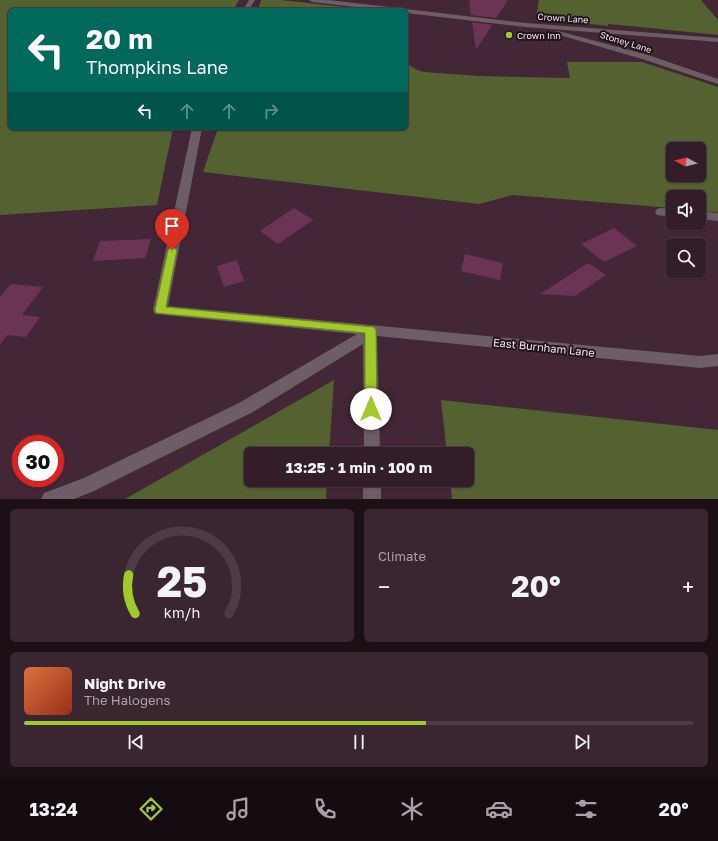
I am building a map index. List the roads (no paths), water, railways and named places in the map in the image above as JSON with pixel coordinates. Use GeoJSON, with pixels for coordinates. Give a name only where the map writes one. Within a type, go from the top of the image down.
{"type":"FeatureCollection","features":[{"type":"Feature","properties":{"kind":"street"},"geometry":{"type":"LineString","coordinates":[[312,0],[382,8]]}},
{"type":"Feature","properties":{"kind":"street","name":"Crown Lane"},"geometry":{"type":"LineString","coordinates":[[408,11],[526,25],[718,40]]}},
{"type":"Feature","properties":{"kind":"street","name":"Stoney Lane"},"geometry":{"type":"LineString","coordinates":[[526,25],[645,58],[718,82]]}},
{"type":"Feature","properties":{"kind":"street","name":"East Burnham Lane"},"geometry":{"type":"LineString","coordinates":[[197,130],[160,310],[370,332],[700,362],[718,360]]}},
{"type":"Feature","properties":{"kind":"street"},"geometry":{"type":"LineString","coordinates":[[661,212],[666,212]]}},
{"type":"Feature","properties":{"kind":"street"},"geometry":{"type":"LineString","coordinates":[[706,216],[718,217]]}},
{"type":"Feature","properties":{"kind":"street"},"geometry":{"type":"LineString","coordinates":[[370,332],[372,447]]}},
{"type":"Feature","properties":{"kind":"street"},"geometry":{"type":"LineString","coordinates":[[50,499],[88,485],[245,408],[370,332]]}},
{"type":"Feature","properties":{"kind":"street"},"geometry":{"type":"LineString","coordinates":[[372,487],[372,499]]}},
{"type":"Feature","properties":{"kind":"place","name":"Crown Inn"},"geometry":{"type":"Point","coordinates":[509,35]}}]}
